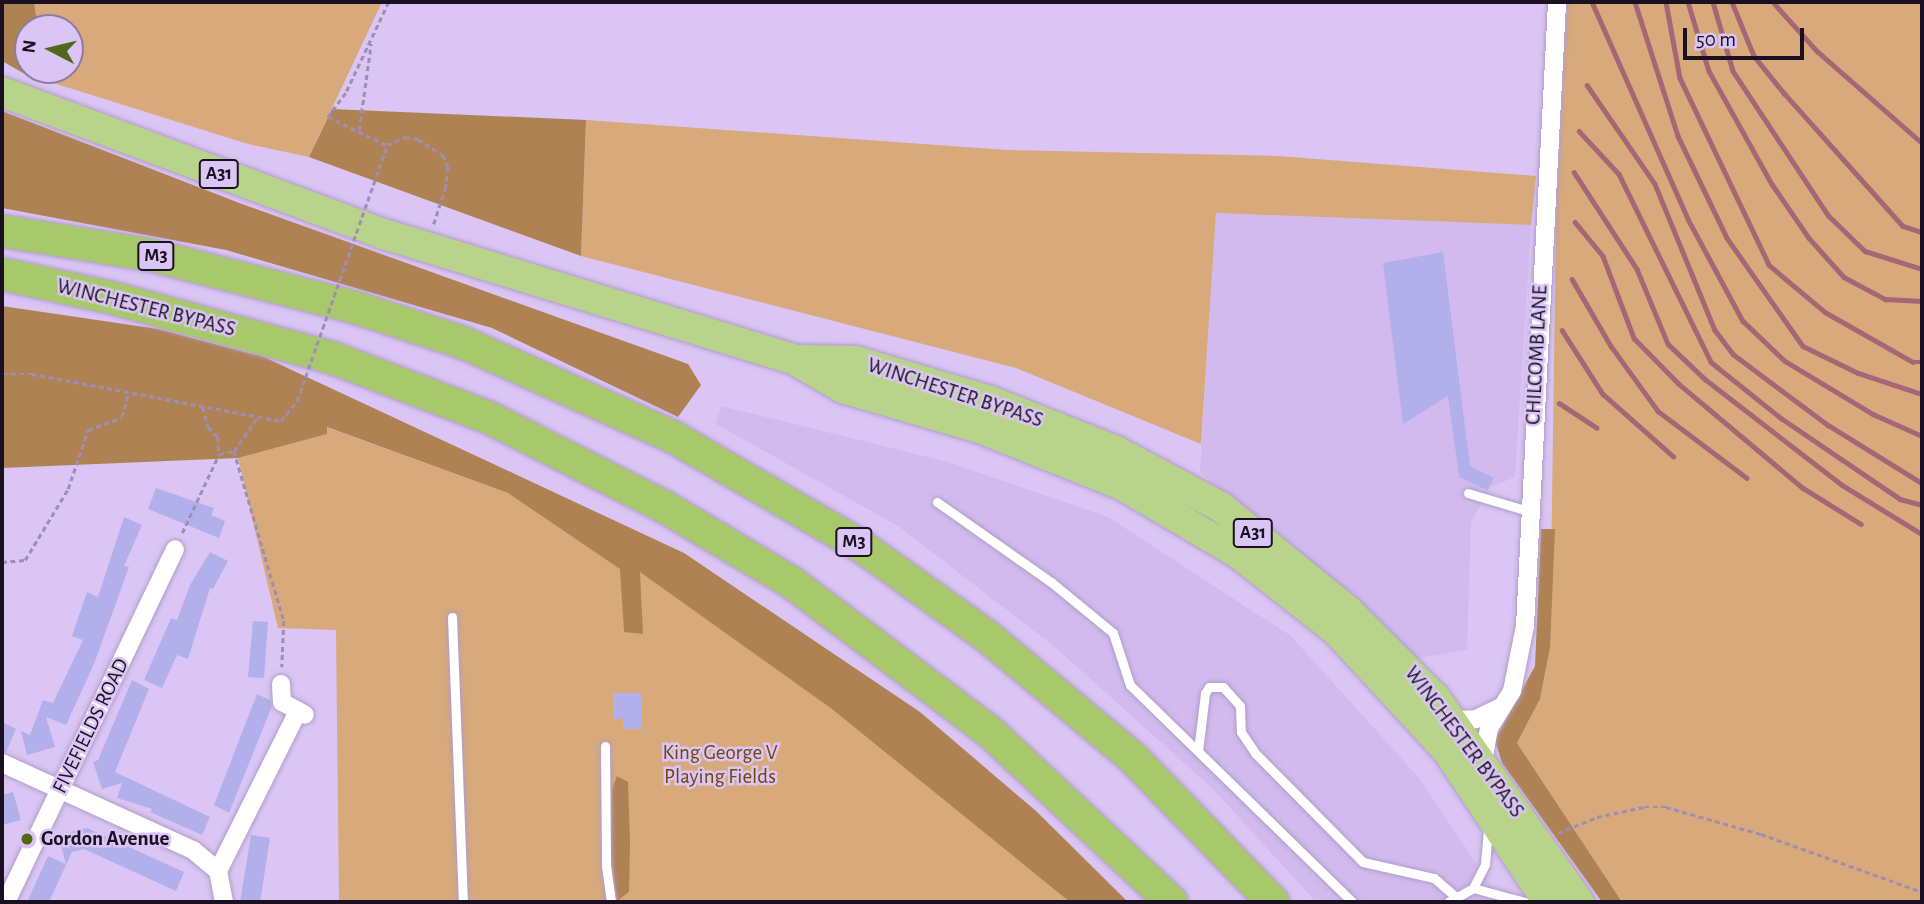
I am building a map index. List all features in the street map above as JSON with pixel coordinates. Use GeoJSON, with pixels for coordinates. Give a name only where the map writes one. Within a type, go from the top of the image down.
{"type":"FeatureCollection","features":[{"type":"Feature","properties":{"kind":"highway","name":"A31"},"geometry":{"type":"LineString","coordinates":[[2,92],[395,238],[795,360]]}},
{"type":"Feature","properties":{"kind":"highway","name":"M3"},"geometry":{"type":"LineString","coordinates":[[2,231],[151,255],[307,293],[464,343],[572,389],[675,438],[827,524],[943,603],[1060,695],[1198,820],[1273,902]]}},
{"type":"Feature","properties":{"kind":"highway","name":"WINCHESTER BYPASS"},"geometry":{"type":"LineString","coordinates":[[2,274],[113,298],[290,345],[501,423],[665,507],[792,582],[989,731],[1172,902]]}},
{"type":"Feature","properties":{"kind":"highway","name":"WINCHESTER BYPASS"},"geometry":{"type":"LineString","coordinates":[[795,360],[855,361],[990,401],[1116,451],[1177,481],[1221,507],[1348,611],[1398,657],[1453,720],[1579,902]]}},
{"type":"Feature","properties":{"kind":"highway","name":"WINCHESTER BYPASS"},"geometry":{"type":"LineString","coordinates":[[795,360],[843,388],[1051,454],[1183,517],[1239,554],[1337,631],[1447,750],[1548,902]]}},
{"type":"Feature","properties":{"kind":"street","name":"CHILCOMB LANE"},"geometry":{"type":"LineString","coordinates":[[1483,762],[1489,728],[1504,705],[1520,663],[1557,2]]}},
{"type":"Feature","properties":{"kind":"street","name":"FIVEFIELDS ROAD"},"geometry":{"type":"LineString","coordinates":[[6,902],[175,549]]}},
{"type":"Feature","properties":{"kind":"street"},"geometry":{"type":"LineString","coordinates":[[224,902],[218,871],[302,713],[282,702],[281,684]]}},
{"type":"Feature","properties":{"kind":"street"},"geometry":{"type":"LineString","coordinates":[[1453,720],[1476,719],[1504,705]]}},
{"type":"Feature","properties":{"kind":"street"},"geometry":{"type":"LineString","coordinates":[[2,762],[193,850],[218,871]]}},
{"type":"Feature","properties":{"kind":"lane"},"geometry":{"type":"LineString","coordinates":[[1468,493],[1528,511]]}},
{"type":"Feature","properties":{"kind":"lane"},"geometry":{"type":"LineString","coordinates":[[937,502],[1051,582],[1113,633],[1130,685],[1352,902]]}},
{"type":"Feature","properties":{"kind":"lane"},"geometry":{"type":"LineString","coordinates":[[452,617],[463,902]]}},
{"type":"Feature","properties":{"kind":"lane"},"geometry":{"type":"LineString","coordinates":[[1198,751],[1205,693],[1215,685],[1223,687],[1240,706],[1241,732],[1255,753],[1363,862],[1434,878],[1452,900],[1473,888],[1485,864],[1487,811]]}},
{"type":"Feature","properties":{"kind":"lane"},"geometry":{"type":"LineString","coordinates":[[605,746],[611,902]]}},
{"type":"Feature","properties":{"kind":"lane"},"geometry":{"type":"LineString","coordinates":[[1473,888],[1525,902]]}},
{"type":"Feature","properties":{"kind":"path"},"geometry":{"type":"LineString","coordinates":[[387,145],[328,117],[346,93],[389,2]]}},
{"type":"Feature","properties":{"kind":"path"},"geometry":{"type":"LineString","coordinates":[[359,130],[372,38]]}},
{"type":"Feature","properties":{"kind":"path"},"geometry":{"type":"LineString","coordinates":[[2,374],[32,374],[281,421],[297,401],[387,145],[405,137],[418,139],[443,155],[448,167],[446,187],[430,236]]}},
{"type":"Feature","properties":{"kind":"path"},"geometry":{"type":"LineString","coordinates":[[2,562],[25,560],[68,489],[88,430],[122,417],[128,393]]}},
{"type":"Feature","properties":{"kind":"path"},"geometry":{"type":"LineString","coordinates":[[175,549],[219,454],[218,437],[208,426],[203,407]]}},
{"type":"Feature","properties":{"kind":"path"},"geometry":{"type":"LineString","coordinates":[[219,454],[234,451],[258,417]]}},
{"type":"Feature","properties":{"kind":"path"},"geometry":{"type":"LineString","coordinates":[[234,451],[284,621],[281,684]]}},
{"type":"Feature","properties":{"kind":"path"},"geometry":{"type":"LineString","coordinates":[[1541,846],[1574,824],[1644,807],[1666,807],[1761,834],[1922,892]]}},
{"type":"Feature","properties":{"kind":"shaded area"},"geometry":{"type":"Polygon","coordinates":[[[2,2],[34,2],[36,14],[14,14],[14,68],[2,61],[2,2]]]}},
{"type":"Feature","properties":{"kind":"shaded area"},"geometry":{"type":"Polygon","coordinates":[[[332,109],[586,120],[581,256],[309,157],[332,109]]]}},
{"type":"Feature","properties":{"kind":"shaded area"},"geometry":{"type":"Polygon","coordinates":[[[2,111],[242,204],[688,364],[701,385],[678,417],[492,328],[226,250],[2,208],[2,111]]]}},
{"type":"Feature","properties":{"kind":"shaded area"},"geometry":{"type":"Polygon","coordinates":[[[1216,213],[1531,225],[1515,477],[1491,487],[1471,522],[1467,650],[1412,659],[1200,472],[1216,213]]]}},
{"type":"Feature","properties":{"kind":"shaded area"},"geometry":{"type":"Polygon","coordinates":[[[2,306],[158,329],[264,357],[684,553],[920,712],[1036,811],[1128,902],[1070,902],[832,709],[640,572],[643,634],[624,632],[620,569],[508,493],[327,427],[327,434],[238,458],[2,468],[2,306]]]}},
{"type":"Feature","properties":{"kind":"shaded area"},"geometry":{"type":"Polygon","coordinates":[[[721,406],[948,462],[1108,517],[1291,636],[1419,778],[1502,902],[1316,902],[1213,789],[1055,647],[898,526],[716,424],[721,406]]]}},
{"type":"Feature","properties":{"kind":"shaded area"},"geometry":{"type":"Polygon","coordinates":[[[1541,529],[1555,529],[1550,648],[1540,699],[1517,743],[1622,902],[1602,902],[1502,763],[1495,740],[1535,666],[1541,529]]]}},
{"type":"Feature","properties":{"kind":"shaded area"},"geometry":{"type":"Polygon","coordinates":[[[617,776],[628,782],[630,842],[629,892],[617,901],[611,854],[612,789],[617,776]]]}},
{"type":"Feature","properties":{"kind":"green space"},"geometry":{"type":"Polygon","coordinates":[[[34,2],[382,2],[309,157],[248,144],[57,84],[84,84],[84,14],[36,14],[34,2]]]}},
{"type":"Feature","properties":{"kind":"green space"},"geometry":{"type":"Polygon","coordinates":[[[1567,2],[1922,2],[1922,902],[1622,902],[1517,743],[1540,699],[1550,648],[1556,217],[1567,2]]]}},
{"type":"Feature","properties":{"kind":"green space"},"geometry":{"type":"Polygon","coordinates":[[[586,120],[1007,150],[1278,156],[1536,176],[1531,225],[1216,213],[1201,444],[1016,368],[581,256],[586,120]]]}},
{"type":"Feature","properties":{"kind":"green space","name":"King George V Playing Fields"},"geometry":{"type":"Polygon","coordinates":[[[326,427],[508,493],[577,537],[578,514],[1109,902],[339,902],[336,630],[278,628],[238,458],[327,434],[326,427]]]}},
{"type":"Feature","properties":{"kind":"building"},"geometry":{"type":"Polygon","coordinates":[[[1443,252],[1470,466],[1494,478],[1487,490],[1459,477],[1448,396],[1403,424],[1383,263],[1443,252]]]}},
{"type":"Feature","properties":{"kind":"building"},"geometry":{"type":"Polygon","coordinates":[[[156,488],[214,508],[211,515],[225,521],[219,538],[148,509],[156,488]]]}},
{"type":"Feature","properties":{"kind":"building"},"geometry":{"type":"Polygon","coordinates":[[[124,517],[142,525],[124,566],[129,567],[94,664],[66,725],[46,717],[55,747],[27,755],[21,731],[30,735],[43,700],[53,703],[83,640],[72,636],[87,592],[98,597],[124,517]]]}},
{"type":"Feature","properties":{"kind":"building"},"geometry":{"type":"Polygon","coordinates":[[[210,552],[228,561],[213,589],[210,588],[188,659],[177,655],[162,688],[144,680],[171,618],[177,620],[190,585],[210,552]]]}},
{"type":"Feature","properties":{"kind":"building"},"geometry":{"type":"Polygon","coordinates":[[[253,621],[268,622],[264,678],[248,677],[253,621]]]}},
{"type":"Feature","properties":{"kind":"building"},"geometry":{"type":"Polygon","coordinates":[[[132,680],[149,689],[115,772],[210,817],[202,835],[150,812],[152,809],[117,798],[122,783],[102,789],[93,762],[98,760],[132,680]]]}},
{"type":"Feature","properties":{"kind":"building"},"geometry":{"type":"Polygon","coordinates":[[[613,693],[641,693],[641,729],[623,729],[623,719],[613,719],[613,693]]]}},
{"type":"Feature","properties":{"kind":"building"},"geometry":{"type":"Polygon","coordinates":[[[257,694],[270,700],[272,706],[229,813],[214,805],[257,694]]]}},
{"type":"Feature","properties":{"kind":"building"},"geometry":{"type":"Polygon","coordinates":[[[2,722],[16,729],[6,752],[2,752],[2,722]]]}},
{"type":"Feature","properties":{"kind":"building"},"geometry":{"type":"Polygon","coordinates":[[[13,792],[21,820],[2,825],[2,795],[13,792]]]}},
{"type":"Feature","properties":{"kind":"building"},"geometry":{"type":"Polygon","coordinates":[[[87,828],[184,872],[176,891],[84,849],[72,852],[49,902],[27,902],[48,856],[66,864],[58,835],[87,828]]]}},
{"type":"Feature","properties":{"kind":"building"},"geometry":{"type":"Polygon","coordinates":[[[251,835],[270,838],[260,902],[240,902],[251,835]]]}},
{"type":"Feature","properties":{"kind":"waterway"},"geometry":{"type":"LineString","coordinates":[[1592,2],[1688,219],[1743,321],[1785,361],[1873,414],[1922,436]]}},
{"type":"Feature","properties":{"kind":"waterway"},"geometry":{"type":"LineString","coordinates":[[1635,2],[1678,136],[1727,238],[1803,346],[1858,373],[1922,394]]}},
{"type":"Feature","properties":{"kind":"waterway"},"geometry":{"type":"LineString","coordinates":[[1666,2],[1680,78],[1769,265],[1825,312],[1913,362],[1922,362]]}},
{"type":"Feature","properties":{"kind":"waterway"},"geometry":{"type":"LineString","coordinates":[[1688,2],[1709,71],[1772,184],[1809,238],[1844,277],[1885,299],[1922,301]]}},
{"type":"Feature","properties":{"kind":"waterway"},"geometry":{"type":"LineString","coordinates":[[1713,2],[1733,71],[1828,215],[1865,251],[1922,269]]}},
{"type":"Feature","properties":{"kind":"waterway"},"geometry":{"type":"LineString","coordinates":[[1732,2],[1754,56],[1784,93],[1903,226],[1922,232]]}},
{"type":"Feature","properties":{"kind":"waterway"},"geometry":{"type":"LineString","coordinates":[[1773,2],[1817,51],[1922,143]]}},
{"type":"Feature","properties":{"kind":"waterway"},"geometry":{"type":"LineString","coordinates":[[1587,85],[1655,184],[1715,330],[1733,354],[1828,425],[1922,483]]}},
{"type":"Feature","properties":{"kind":"waterway"},"geometry":{"type":"LineString","coordinates":[[1579,131],[1619,174],[1711,362],[1781,418],[1900,499],[1922,505]]}},
{"type":"Feature","properties":{"kind":"waterway"},"geometry":{"type":"LineString","coordinates":[[1574,172],[1637,269],[1668,344],[1705,379],[1842,485],[1922,534]]}},
{"type":"Feature","properties":{"kind":"waterway"},"geometry":{"type":"LineString","coordinates":[[1575,222],[1603,256],[1634,338],[1679,384],[1803,488],[1861,524]]}},
{"type":"Feature","properties":{"kind":"waterway"},"geometry":{"type":"LineString","coordinates":[[1572,279],[1611,346],[1658,411],[1747,478]]}},
{"type":"Feature","properties":{"kind":"waterway"},"geometry":{"type":"LineString","coordinates":[[1562,330],[1603,394],[1673,456]]}},
{"type":"Feature","properties":{"kind":"waterway"},"geometry":{"type":"LineString","coordinates":[[1559,403],[1597,428]]}},
{"type":"Feature","properties":{"kind":"place","name":"Gordon Avenue"},"geometry":{"type":"Point","coordinates":[27,839]}}]}
